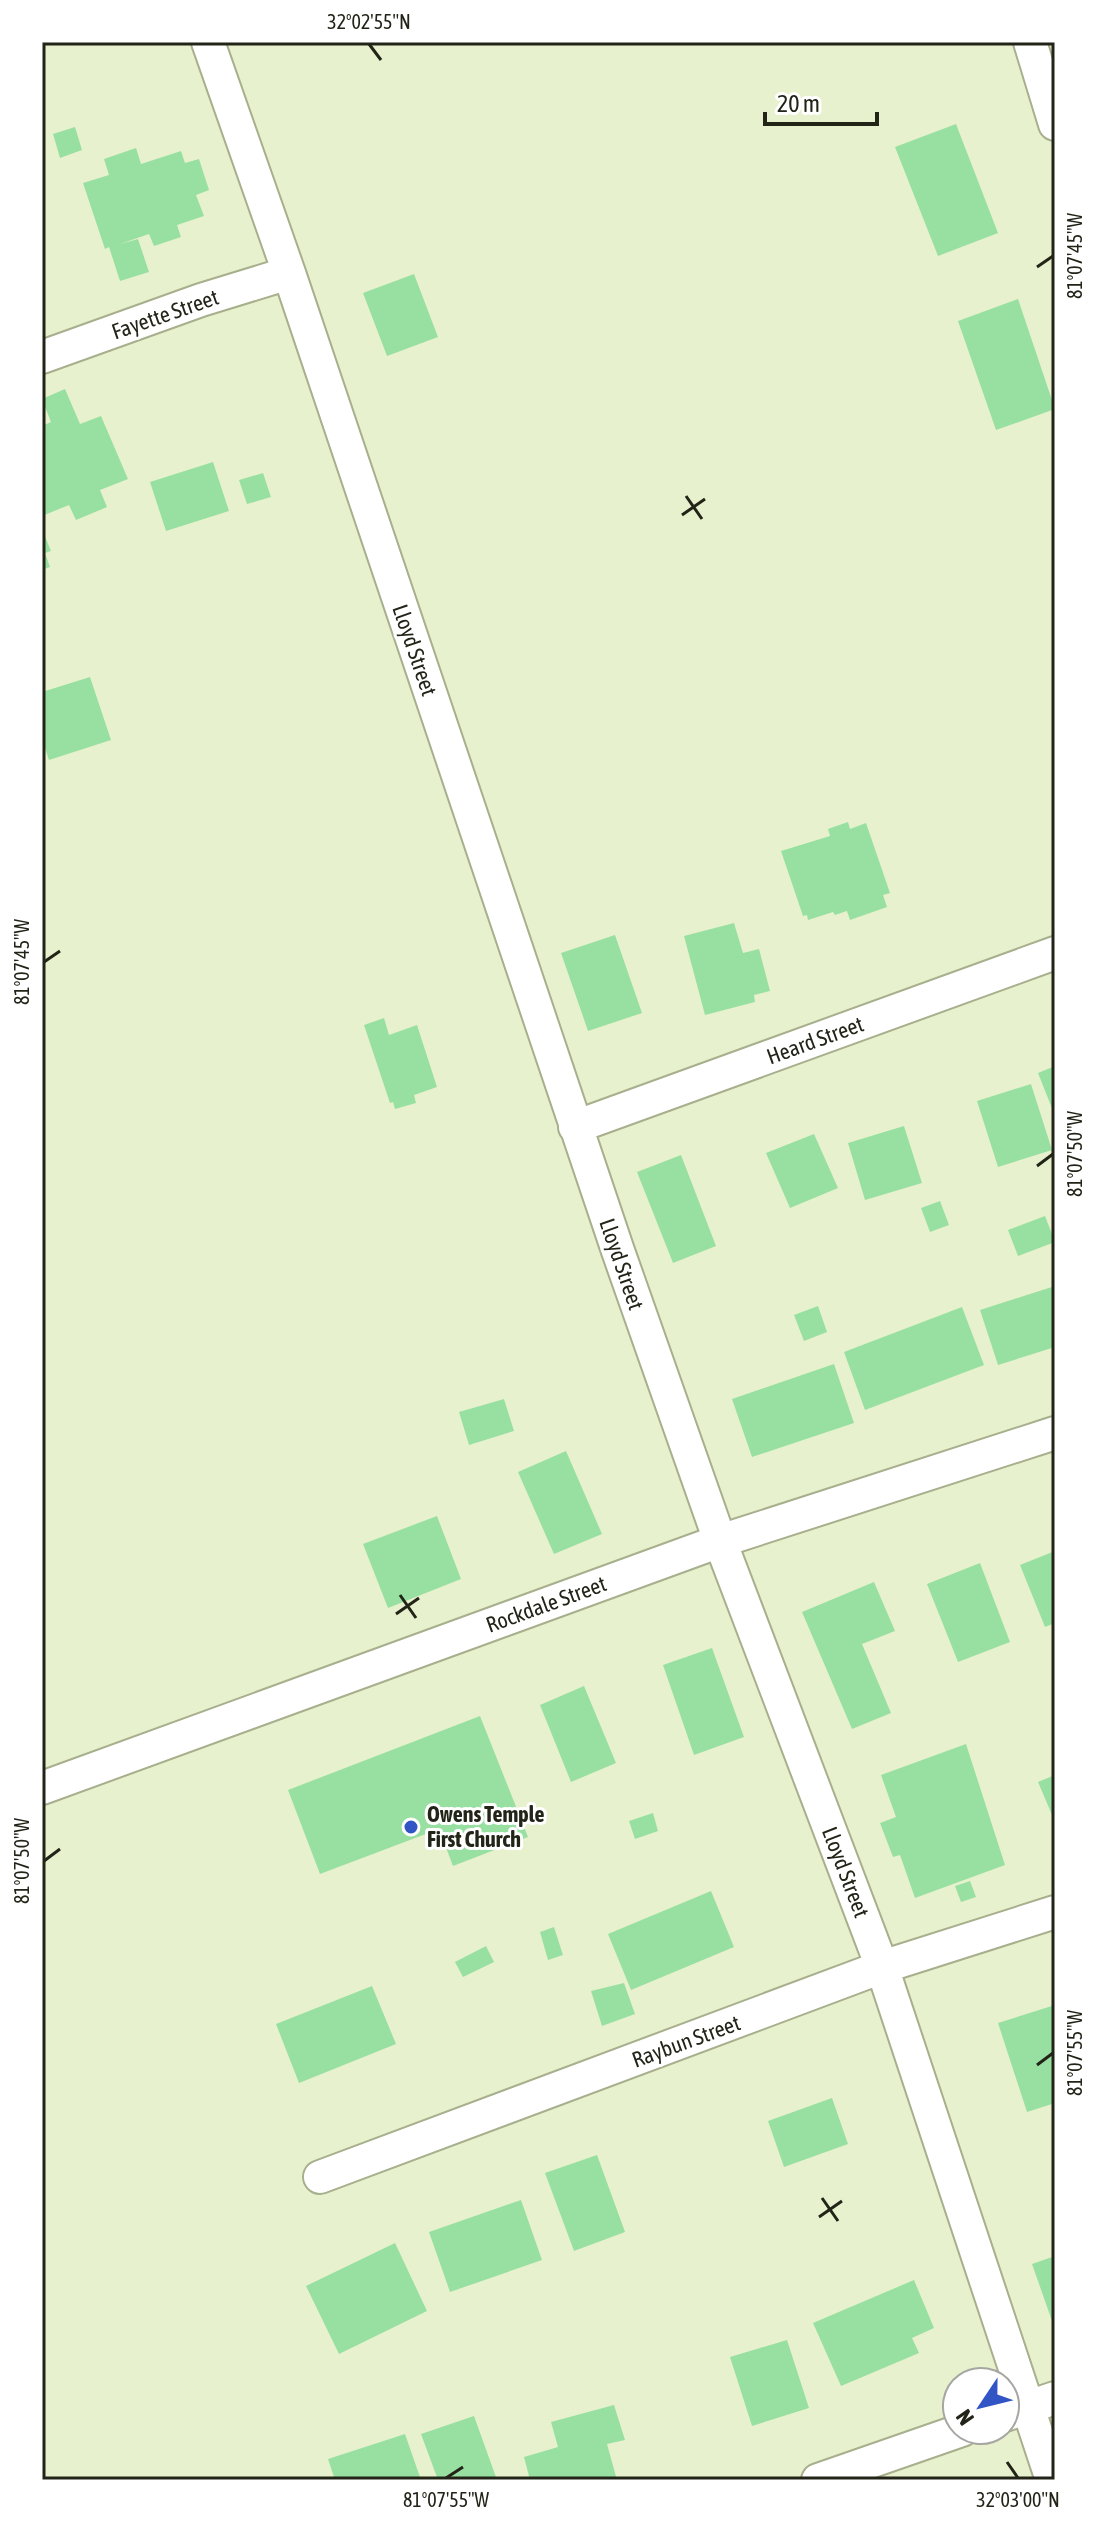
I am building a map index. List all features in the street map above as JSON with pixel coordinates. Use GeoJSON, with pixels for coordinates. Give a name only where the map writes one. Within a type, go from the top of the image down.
{"type":"FeatureCollection","features":[{"type":"Feature","properties":{"kind":"street","name":"Lloyd Street"},"geometry":{"type":"LineString","coordinates":[[208,42],[289,273],[575,1127],[720,1541],[882,1967],[1052,2480]]}},
{"type":"Feature","properties":{"kind":"street"},"geometry":{"type":"LineString","coordinates":[[1030,42],[1055,124]]}},
{"type":"Feature","properties":{"kind":"street","name":"Fayette Street"},"geometry":{"type":"LineString","coordinates":[[42,357],[201,300],[289,273]]}},
{"type":"Feature","properties":{"kind":"street","name":"Heard Street"},"geometry":{"type":"LineString","coordinates":[[575,1127],[1055,953]]}},
{"type":"Feature","properties":{"kind":"street","name":"Rockdale Street"},"geometry":{"type":"LineString","coordinates":[[42,1788],[720,1541],[1055,1433]]}},
{"type":"Feature","properties":{"kind":"street","name":"Raybun Street"},"geometry":{"type":"LineString","coordinates":[[320,2177],[882,1967],[1055,1912]]}},
{"type":"Feature","properties":{"kind":"street"},"geometry":{"type":"LineString","coordinates":[[818,2480],[941,2437]]}},
{"type":"Feature","properties":{"kind":"building"},"geometry":{"type":"Polygon","coordinates":[[[956,124],[998,233],[938,256],[895,147],[956,124]]]}},
{"type":"Feature","properties":{"kind":"building"},"geometry":{"type":"Polygon","coordinates":[[[75,127],[82,150],[60,158],[53,134],[75,127]]]}},
{"type":"Feature","properties":{"kind":"building"},"geometry":{"type":"Polygon","coordinates":[[[136,148],[141,164],[181,151],[185,163],[199,159],[209,190],[196,195],[204,216],[177,225],[181,237],[154,246],[149,234],[120,244],[138,239],[149,272],[120,281],[109,247],[105,249],[83,183],[109,175],[104,159],[136,148]]]}},
{"type":"Feature","properties":{"kind":"building"},"geometry":{"type":"Polygon","coordinates":[[[414,274],[438,337],[387,356],[363,293],[414,274]]]}},
{"type":"Feature","properties":{"kind":"building"},"geometry":{"type":"Polygon","coordinates":[[[1018,299],[1055,409],[996,430],[958,321],[1018,299]]]}},
{"type":"Feature","properties":{"kind":"building"},"geometry":{"type":"Polygon","coordinates":[[[65,389],[80,424],[101,416],[128,479],[100,490],[107,507],[76,520],[69,505],[42,516],[42,426],[51,422],[42,399],[65,389]]]}},
{"type":"Feature","properties":{"kind":"building"},"geometry":{"type":"Polygon","coordinates":[[[213,462],[229,511],[166,531],[150,482],[213,462]]]}},
{"type":"Feature","properties":{"kind":"building"},"geometry":{"type":"Polygon","coordinates":[[[263,473],[271,497],[247,504],[239,480],[263,473]]]}},
{"type":"Feature","properties":{"kind":"building"},"geometry":{"type":"Polygon","coordinates":[[[42,534],[51,551],[45,553],[50,567],[42,570],[42,534]]]}},
{"type":"Feature","properties":{"kind":"building"},"geometry":{"type":"Polygon","coordinates":[[[90,677],[111,740],[49,760],[42,739],[42,692],[90,677]]]}},
{"type":"Feature","properties":{"kind":"building"},"geometry":{"type":"Polygon","coordinates":[[[848,822],[850,829],[866,823],[890,893],[883,895],[887,907],[850,920],[847,911],[808,920],[807,915],[803,916],[781,851],[830,836],[828,829],[848,822]]]}},
{"type":"Feature","properties":{"kind":"building"},"geometry":{"type":"Polygon","coordinates":[[[734,923],[743,953],[759,949],[770,991],[754,995],[755,1002],[705,1015],[684,936],[734,923]]]}},
{"type":"Feature","properties":{"kind":"building"},"geometry":{"type":"Polygon","coordinates":[[[615,935],[642,1013],[588,1031],[561,953],[615,935]]]}},
{"type":"Feature","properties":{"kind":"building"},"geometry":{"type":"Polygon","coordinates":[[[384,1018],[389,1035],[417,1025],[437,1087],[414,1095],[416,1103],[395,1109],[393,1102],[390,1103],[364,1025],[384,1018]]]}},
{"type":"Feature","properties":{"kind":"building"},"geometry":{"type":"Polygon","coordinates":[[[1055,1066],[1055,1116],[1038,1073],[1055,1066]]]}},
{"type":"Feature","properties":{"kind":"building"},"geometry":{"type":"Polygon","coordinates":[[[1031,1084],[1052,1150],[998,1167],[977,1101],[1031,1084]]]}},
{"type":"Feature","properties":{"kind":"building"},"geometry":{"type":"Polygon","coordinates":[[[904,1126],[922,1183],[865,1200],[848,1143],[904,1126]]]}},
{"type":"Feature","properties":{"kind":"building"},"geometry":{"type":"Polygon","coordinates":[[[814,1134],[838,1188],[790,1208],[766,1153],[814,1134]]]}},
{"type":"Feature","properties":{"kind":"building"},"geometry":{"type":"Polygon","coordinates":[[[681,1155],[716,1246],[673,1263],[637,1172],[681,1155]]]}},
{"type":"Feature","properties":{"kind":"building"},"geometry":{"type":"Polygon","coordinates":[[[940,1201],[949,1225],[930,1232],[921,1208],[940,1201]]]}},
{"type":"Feature","properties":{"kind":"building"},"geometry":{"type":"Polygon","coordinates":[[[1045,1216],[1055,1242],[1018,1256],[1008,1230],[1045,1216]]]}},
{"type":"Feature","properties":{"kind":"building"},"geometry":{"type":"Polygon","coordinates":[[[1055,1286],[1055,1347],[998,1365],[980,1310],[1055,1286]]]}},
{"type":"Feature","properties":{"kind":"building"},"geometry":{"type":"Polygon","coordinates":[[[818,1306],[827,1332],[804,1341],[794,1315],[818,1306]]]}},
{"type":"Feature","properties":{"kind":"building"},"geometry":{"type":"Polygon","coordinates":[[[962,1307],[984,1365],[865,1410],[844,1352],[962,1307]]]}},
{"type":"Feature","properties":{"kind":"building"},"geometry":{"type":"Polygon","coordinates":[[[834,1364],[854,1423],[752,1457],[732,1399],[834,1364]]]}},
{"type":"Feature","properties":{"kind":"building"},"geometry":{"type":"Polygon","coordinates":[[[504,1399],[514,1431],[469,1445],[459,1412],[504,1399]]]}},
{"type":"Feature","properties":{"kind":"building"},"geometry":{"type":"Polygon","coordinates":[[[566,1451],[602,1534],[554,1554],[518,1472],[566,1451]]]}},
{"type":"Feature","properties":{"kind":"building"},"geometry":{"type":"Polygon","coordinates":[[[437,1516],[461,1579],[388,1608],[363,1544],[437,1516]]]}},
{"type":"Feature","properties":{"kind":"building"},"geometry":{"type":"Polygon","coordinates":[[[1055,1551],[1055,1623],[1045,1627],[1020,1565],[1055,1551]]]}},
{"type":"Feature","properties":{"kind":"building"},"geometry":{"type":"Polygon","coordinates":[[[980,1563],[1010,1642],[958,1662],[927,1584],[980,1563]]]}},
{"type":"Feature","properties":{"kind":"building"},"geometry":{"type":"Polygon","coordinates":[[[874,1582],[895,1631],[862,1644],[891,1713],[852,1729],[802,1612],[874,1582]]]}},
{"type":"Feature","properties":{"kind":"building"},"geometry":{"type":"Polygon","coordinates":[[[712,1648],[744,1737],[694,1755],[663,1665],[712,1648]]]}},
{"type":"Feature","properties":{"kind":"building"},"geometry":{"type":"Polygon","coordinates":[[[584,1686],[616,1763],[571,1782],[540,1705],[584,1686]]]}},
{"type":"Feature","properties":{"kind":"building"},"geometry":{"type":"Polygon","coordinates":[[[480,1716],[528,1837],[453,1866],[439,1829],[320,1874],[288,1790],[480,1716]]]}},
{"type":"Feature","properties":{"kind":"building"},"geometry":{"type":"Polygon","coordinates":[[[966,1744],[1005,1865],[915,1898],[900,1855],[893,1857],[880,1823],[896,1817],[881,1775],[966,1744]]]}},
{"type":"Feature","properties":{"kind":"building"},"geometry":{"type":"Polygon","coordinates":[[[1055,1775],[1055,1822],[1038,1782],[1055,1775]]]}},
{"type":"Feature","properties":{"kind":"building"},"geometry":{"type":"Polygon","coordinates":[[[653,1813],[658,1831],[635,1839],[629,1821],[653,1813]]]}},
{"type":"Feature","properties":{"kind":"building"},"geometry":{"type":"Polygon","coordinates":[[[970,1881],[976,1897],[961,1902],[955,1886],[970,1881]]]}},
{"type":"Feature","properties":{"kind":"building"},"geometry":{"type":"Polygon","coordinates":[[[711,1891],[734,1947],[631,1990],[608,1934],[711,1891]]]}},
{"type":"Feature","properties":{"kind":"building"},"geometry":{"type":"Polygon","coordinates":[[[554,1927],[563,1955],[548,1960],[540,1932],[554,1927]]]}},
{"type":"Feature","properties":{"kind":"building"},"geometry":{"type":"Polygon","coordinates":[[[486,1946],[494,1962],[463,1977],[455,1962],[486,1946]]]}},
{"type":"Feature","properties":{"kind":"building"},"geometry":{"type":"Polygon","coordinates":[[[624,1983],[635,2014],[602,2026],[591,1991],[624,1983]]]}},
{"type":"Feature","properties":{"kind":"building"},"geometry":{"type":"Polygon","coordinates":[[[372,1986],[396,2044],[299,2083],[276,2024],[372,1986]]]}},
{"type":"Feature","properties":{"kind":"building"},"geometry":{"type":"Polygon","coordinates":[[[1055,2005],[1055,2103],[1027,2112],[998,2023],[1055,2005]]]}},
{"type":"Feature","properties":{"kind":"building"},"geometry":{"type":"Polygon","coordinates":[[[832,2098],[848,2144],[784,2167],[768,2121],[832,2098]]]}},
{"type":"Feature","properties":{"kind":"building"},"geometry":{"type":"Polygon","coordinates":[[[597,2155],[625,2232],[574,2251],[545,2173],[597,2155]]]}},
{"type":"Feature","properties":{"kind":"building"},"geometry":{"type":"Polygon","coordinates":[[[521,2200],[542,2260],[450,2292],[429,2232],[521,2200]]]}},
{"type":"Feature","properties":{"kind":"building"},"geometry":{"type":"Polygon","coordinates":[[[395,2243],[427,2311],[339,2354],[306,2286],[395,2243]]]}},
{"type":"Feature","properties":{"kind":"building"},"geometry":{"type":"Polygon","coordinates":[[[1055,2256],[1055,2320],[1052,2321],[1032,2264],[1055,2256]]]}},
{"type":"Feature","properties":{"kind":"building"},"geometry":{"type":"Polygon","coordinates":[[[914,2280],[934,2328],[912,2338],[919,2353],[841,2386],[813,2323],[914,2280]]]}},
{"type":"Feature","properties":{"kind":"building"},"geometry":{"type":"Polygon","coordinates":[[[787,2340],[809,2408],[752,2426],[730,2357],[787,2340]]]}},
{"type":"Feature","properties":{"kind":"building"},"geometry":{"type":"Polygon","coordinates":[[[614,2405],[625,2440],[607,2444],[617,2480],[530,2480],[524,2457],[558,2447],[551,2422],[614,2405]]]}},
{"type":"Feature","properties":{"kind":"building"},"geometry":{"type":"Polygon","coordinates":[[[474,2416],[497,2480],[438,2480],[421,2434],[474,2416]]]}},
{"type":"Feature","properties":{"kind":"building"},"geometry":{"type":"Polygon","coordinates":[[[405,2434],[421,2480],[335,2480],[328,2459],[405,2434]]]}},
{"type":"Feature","properties":{"kind":"place","name":"Owens Temple First Church"},"geometry":{"type":"Point","coordinates":[411,1827]}}]}
